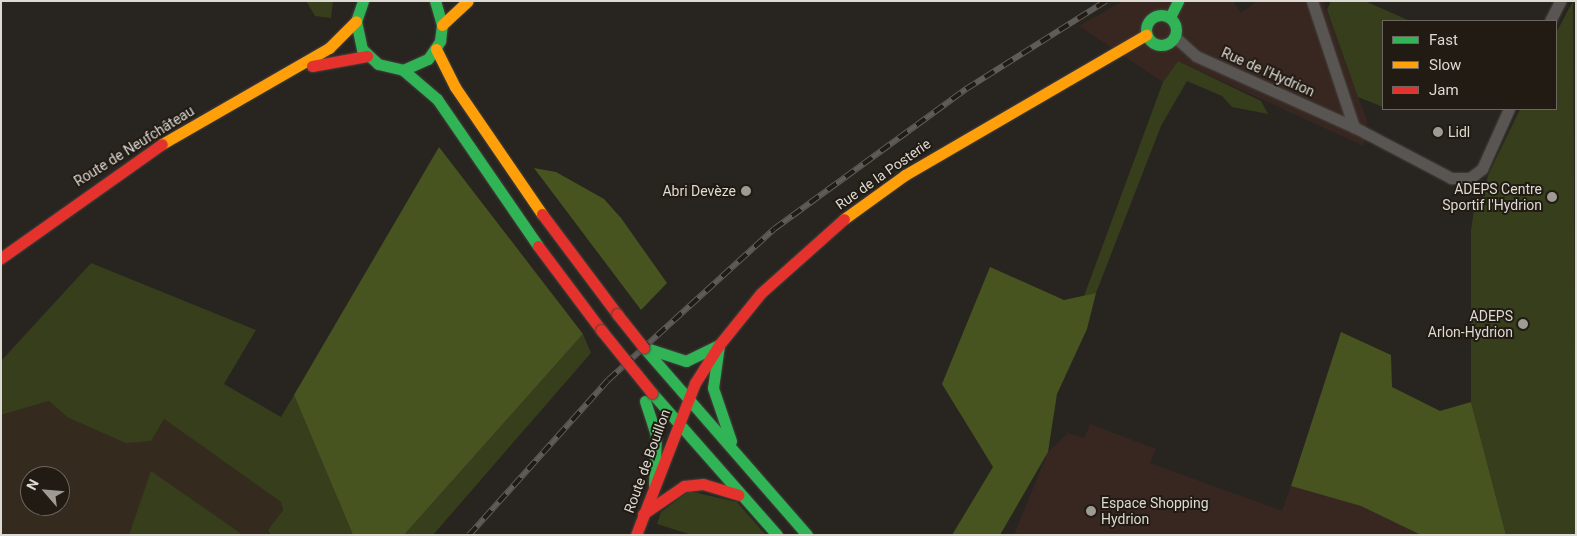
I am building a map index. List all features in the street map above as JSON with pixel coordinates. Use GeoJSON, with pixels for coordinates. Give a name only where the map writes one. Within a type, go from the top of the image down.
{"type":"FeatureCollection","features":[{"type":"Feature","properties":{"kind":"main road"},"geometry":{"type":"LineString","coordinates":[[363,1],[356,21],[358,40],[367,56],[378,64],[403,70],[437,99],[549,263],[624,359],[648,397],[677,423],[777,535]]}},
{"type":"Feature","properties":{"kind":"main road"},"geometry":{"type":"LineString","coordinates":[[403,70],[428,59],[436,48],[442,25],[435,1]]}},
{"type":"Feature","properties":{"kind":"main road"},"geometry":{"type":"LineString","coordinates":[[442,25],[468,1]]}},
{"type":"Feature","properties":{"kind":"main road"},"geometry":{"type":"LineString","coordinates":[[1146,35],[1160,46],[1175,37],[1176,28],[1170,18],[1178,1]]}},
{"type":"Feature","properties":{"kind":"main road","name":"Rue de la Posterie"},"geometry":{"type":"LineString","coordinates":[[687,398],[718,345],[761,293],[867,200],[995,119],[1146,35],[1152,18],[1170,18]]}},
{"type":"Feature","properties":{"kind":"main road","name":"Route de Neufchâteau"},"geometry":{"type":"LineString","coordinates":[[1,258],[146,153],[329,48],[356,21]]}},
{"type":"Feature","properties":{"kind":"main road"},"geometry":{"type":"LineString","coordinates":[[436,48],[455,87],[540,212],[617,314],[732,451],[807,535]]}},
{"type":"Feature","properties":{"kind":"main road","name":"Route de Neufchâteau"},"geometry":{"type":"LineString","coordinates":[[290,72],[343,57],[367,56]]}},
{"type":"Feature","properties":{"kind":"main road"},"geometry":{"type":"LineString","coordinates":[[644,348],[679,361],[698,359],[718,345]]}},
{"type":"Feature","properties":{"kind":"main road"},"geometry":{"type":"LineString","coordinates":[[718,345],[713,388],[732,451]]}},
{"type":"Feature","properties":{"kind":"main road"},"geometry":{"type":"LineString","coordinates":[[648,397],[656,434],[654,485]]}},
{"type":"Feature","properties":{"kind":"main road","name":"Route de Bouillon"},"geometry":{"type":"LineString","coordinates":[[636,535],[687,398]]}},
{"type":"Feature","properties":{"kind":"main road"},"geometry":{"type":"LineString","coordinates":[[643,514],[684,486],[703,484],[742,497]]}},
{"type":"Feature","properties":{"kind":"street"},"geometry":{"type":"LineString","coordinates":[[1312,1],[1354,127]]}},
{"type":"Feature","properties":{"kind":"street"},"geometry":{"type":"LineString","coordinates":[[1550,20],[1560,1]]}},
{"type":"Feature","properties":{"kind":"street","name":"Rue de l'Hydrion"},"geometry":{"type":"LineString","coordinates":[[1175,37],[1196,56],[1354,127],[1441,175],[1461,180],[1482,169],[1509,110]]}},
{"type":"Feature","properties":{"kind":"shaded area"},"geometry":{"type":"Polygon","coordinates":[[[1123,1],[1233,1],[1241,13],[1257,1],[1323,1],[1367,121],[1364,146],[1178,61],[1163,82],[1079,26],[1123,1]]]}},
{"type":"Feature","properties":{"kind":"shaded area"},"geometry":{"type":"Polygon","coordinates":[[[49,401],[67,417],[164,419],[281,502],[283,510],[268,530],[271,535],[1,535],[1,415],[49,401]]]}},
{"type":"Feature","properties":{"kind":"shaded area"},"geometry":{"type":"Polygon","coordinates":[[[1090,424],[1156,449],[1150,463],[1282,511],[1291,486],[1361,506],[1421,535],[1014,535],[1048,452],[1068,433],[1084,438],[1090,424]]]}},
{"type":"Feature","properties":{"kind":"green space"},"geometry":{"type":"Polygon","coordinates":[[[306,1],[333,1],[331,18],[315,16],[306,1]]]}},
{"type":"Feature","properties":{"kind":"green space"},"geometry":{"type":"Polygon","coordinates":[[[1331,1],[1365,1],[1408,20],[1382,20],[1382,107],[1358,97],[1327,10],[1331,1]]]}},
{"type":"Feature","properties":{"kind":"green space","name":"ADEPS Arlon-Hydrion"},"geometry":{"type":"Polygon","coordinates":[[[1573,1],[1576,535],[1506,535],[1471,402],[1471,230],[1476,197],[1482,199],[1488,175],[1520,110],[1557,110],[1557,31],[1573,1]]]}},
{"type":"Feature","properties":{"kind":"green space"},"geometry":{"type":"Polygon","coordinates":[[[1178,61],[1261,101],[1268,114],[1232,107],[1222,96],[1187,81],[1161,126],[1096,293],[1084,296],[1163,82],[1178,61]]]}},
{"type":"Feature","properties":{"kind":"green space"},"geometry":{"type":"Polygon","coordinates":[[[439,147],[583,334],[404,535],[353,535],[294,395],[439,147]]]}},
{"type":"Feature","properties":{"kind":"green space"},"geometry":{"type":"Polygon","coordinates":[[[534,168],[556,172],[604,199],[621,218],[667,283],[641,310],[534,168]]]}},
{"type":"Feature","properties":{"kind":"green space"},"geometry":{"type":"Polygon","coordinates":[[[91,263],[256,330],[224,384],[281,417],[294,395],[353,535],[271,535],[268,530],[283,510],[281,502],[164,419],[151,441],[126,443],[67,417],[49,401],[1,415],[1,361],[91,263]]]}},
{"type":"Feature","properties":{"kind":"green space"},"geometry":{"type":"Polygon","coordinates":[[[990,267],[1064,300],[1096,293],[1087,329],[1057,394],[1048,452],[1000,535],[952,535],[993,467],[942,384],[990,267]]]}},
{"type":"Feature","properties":{"kind":"green space"},"geometry":{"type":"Polygon","coordinates":[[[1341,332],[1391,355],[1392,387],[1440,411],[1471,402],[1506,535],[1421,535],[1361,506],[1291,486],[1341,332]]]}},
{"type":"Feature","properties":{"kind":"green space"},"geometry":{"type":"Polygon","coordinates":[[[583,334],[591,353],[433,535],[404,535],[583,334]]]}},
{"type":"Feature","properties":{"kind":"green space"},"geometry":{"type":"Polygon","coordinates":[[[151,471],[243,535],[129,535],[151,471]]]}},
{"type":"Feature","properties":{"kind":"green space"},"geometry":{"type":"Polygon","coordinates":[[[689,491],[737,502],[766,535],[692,535],[657,524],[661,512],[689,491]]]}},
{"type":"Feature","properties":{"kind":"railway"},"geometry":{"type":"LineString","coordinates":[[469,535],[608,380],[774,229],[966,89],[1106,1]]}},
{"type":"Feature","properties":{"kind":"traffic: fast"},"geometry":{"type":"LineString","coordinates":[[363,1],[356,21],[362,49],[378,64],[403,70],[428,59],[440,41],[442,25],[435,1]]}},
{"type":"Feature","properties":{"kind":"traffic: fast"},"geometry":{"type":"LineString","coordinates":[[1170,17],[1178,1]]}},
{"type":"Feature","properties":{"kind":"traffic: fast"},"geometry":{"type":"LineString","coordinates":[[1161,15],[1172,19],[1176,30],[1172,41],[1161,45],[1150,41],[1146,30],[1150,19],[1161,15]]}},
{"type":"Feature","properties":{"kind":"traffic: fast"},"geometry":{"type":"LineString","coordinates":[[403,70],[437,99],[538,246]]}},
{"type":"Feature","properties":{"kind":"traffic: fast"},"geometry":{"type":"LineString","coordinates":[[719,345],[713,388],[731,441]]}},
{"type":"Feature","properties":{"kind":"traffic: fast"},"geometry":{"type":"LineString","coordinates":[[646,348],[686,361],[719,345]]}},
{"type":"Feature","properties":{"kind":"traffic: fast"},"geometry":{"type":"LineString","coordinates":[[644,348],[807,535]]}},
{"type":"Feature","properties":{"kind":"traffic: fast"},"geometry":{"type":"LineString","coordinates":[[652,393],[777,535]]}},
{"type":"Feature","properties":{"kind":"traffic: fast"},"geometry":{"type":"LineString","coordinates":[[645,401],[656,434],[654,485]]}},
{"type":"Feature","properties":{"kind":"traffic: slow"},"geometry":{"type":"LineString","coordinates":[[442,25],[468,1]]}},
{"type":"Feature","properties":{"kind":"traffic: slow"},"geometry":{"type":"LineString","coordinates":[[162,144],[329,48],[356,21]]}},
{"type":"Feature","properties":{"kind":"traffic: slow"},"geometry":{"type":"LineString","coordinates":[[844,219],[905,175],[1146,35]]}},
{"type":"Feature","properties":{"kind":"traffic: slow"},"geometry":{"type":"LineString","coordinates":[[436,49],[455,87],[542,214]]}},
{"type":"Feature","properties":{"kind":"traffic: jam"},"geometry":{"type":"LineString","coordinates":[[312,66],[367,56]]}},
{"type":"Feature","properties":{"kind":"traffic: jam"},"geometry":{"type":"LineString","coordinates":[[1,258],[162,144]]}},
{"type":"Feature","properties":{"kind":"traffic: jam"},"geometry":{"type":"LineString","coordinates":[[542,214],[617,314]]}},
{"type":"Feature","properties":{"kind":"traffic: jam"},"geometry":{"type":"LineString","coordinates":[[636,535],[695,383],[719,345],[761,293],[844,219]]}},
{"type":"Feature","properties":{"kind":"traffic: jam"},"geometry":{"type":"LineString","coordinates":[[538,246],[601,330]]}},
{"type":"Feature","properties":{"kind":"traffic: jam"},"geometry":{"type":"LineString","coordinates":[[617,314],[644,348]]}},
{"type":"Feature","properties":{"kind":"traffic: jam"},"geometry":{"type":"LineString","coordinates":[[601,330],[652,393]]}},
{"type":"Feature","properties":{"kind":"traffic: jam"},"geometry":{"type":"LineString","coordinates":[[643,514],[684,486],[703,484],[738,495]]}},
{"type":"Feature","properties":{"kind":"place","name":"Lidl"},"geometry":{"type":"Point","coordinates":[1438,132]}},
{"type":"Feature","properties":{"kind":"place","name":"Abri Devèze"},"geometry":{"type":"Point","coordinates":[746,191]}},
{"type":"Feature","properties":{"kind":"place","name":"ADEPS Centre Sportif l'Hydrion"},"geometry":{"type":"Point","coordinates":[1552,197]}},
{"type":"Feature","properties":{"kind":"place","name":"ADEPS Arlon-Hydrion"},"geometry":{"type":"Point","coordinates":[1523,324]}},
{"type":"Feature","properties":{"kind":"place","name":"Espace Shopping Hydrion"},"geometry":{"type":"Point","coordinates":[1091,511]}}]}
